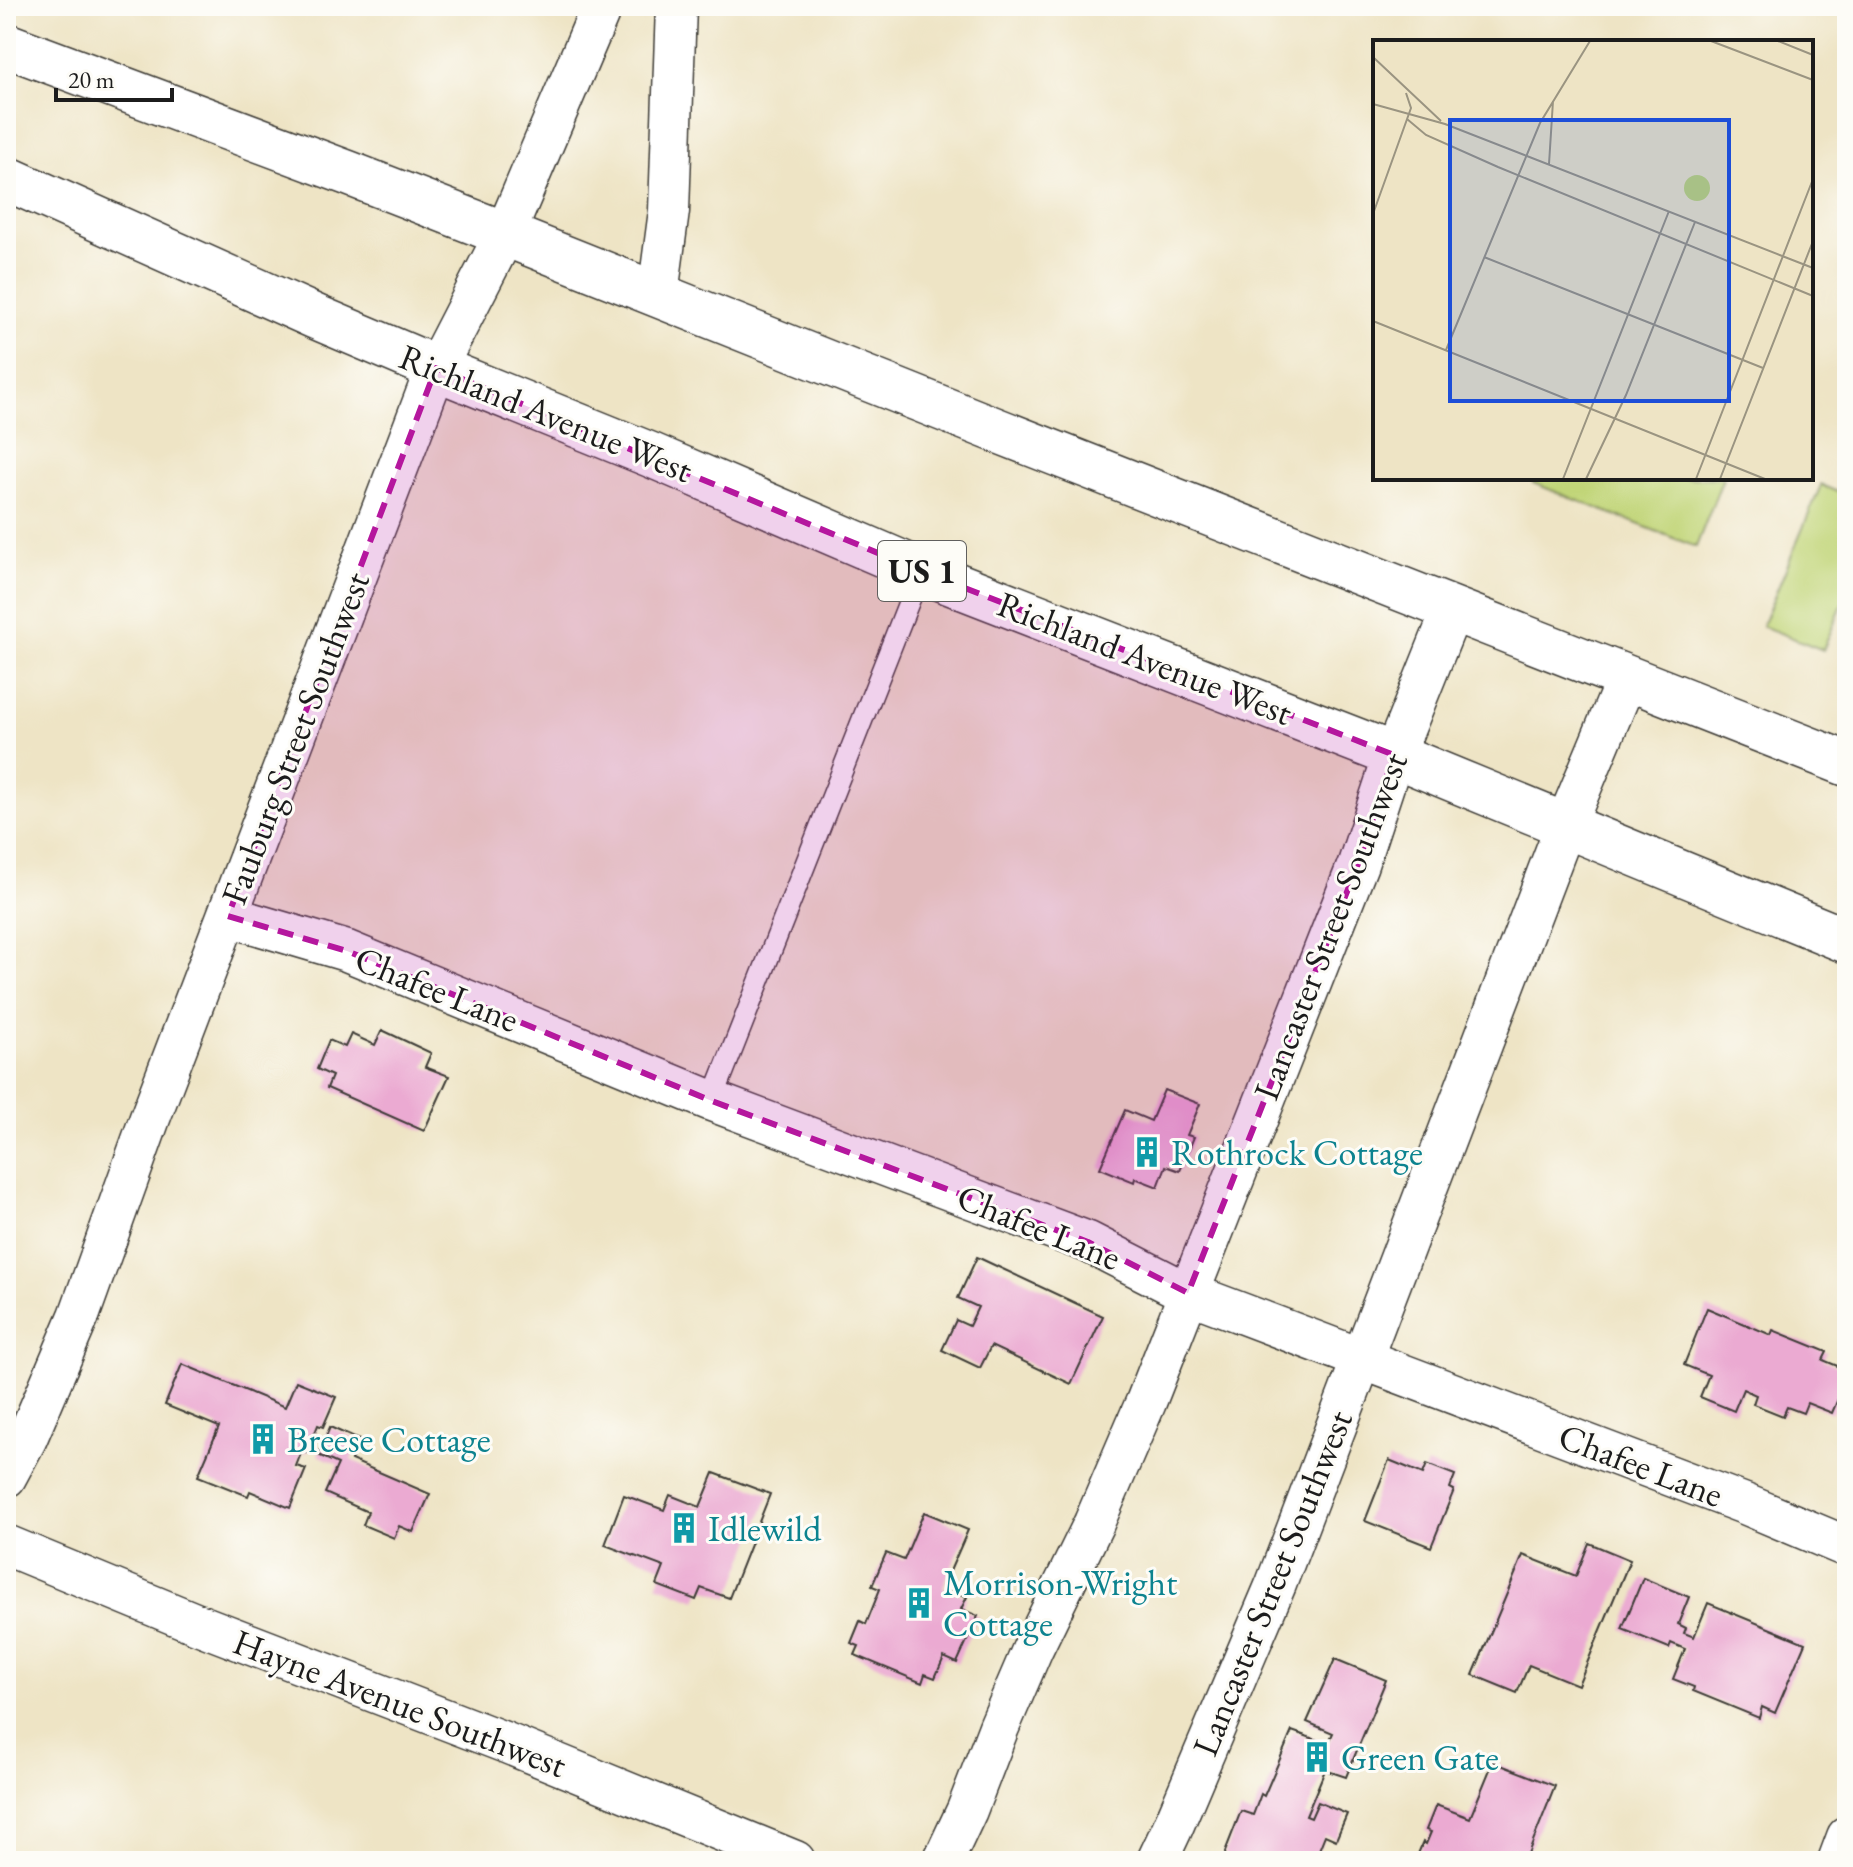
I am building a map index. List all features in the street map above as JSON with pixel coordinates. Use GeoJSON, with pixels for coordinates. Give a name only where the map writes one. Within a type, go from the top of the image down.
{"type":"FeatureCollection","features":[{"type":"Feature","properties":{"kind":"main road"},"geometry":{"type":"LineString","coordinates":[[6,45],[505,234],[1847,764]]}},
{"type":"Feature","properties":{"kind":"main road","name":"Richland Avenue West"},"geometry":{"type":"LineString","coordinates":[[6,178],[316,317],[651,455],[921,571],[1394,755],[1847,941]]}},
{"type":"Feature","properties":{"kind":"street","name":"Fauburg Street Southwest"},"geometry":{"type":"LineString","coordinates":[[6,1477],[27,1438],[79,1316],[150,1118],[436,368],[505,234],[602,6]]}},
{"type":"Feature","properties":{"kind":"street"},"geometry":{"type":"LineString","coordinates":[[658,294],[669,211],[676,6]]}},
{"type":"Feature","properties":{"kind":"street","name":"Lancaster Street Southwest"},"geometry":{"type":"LineString","coordinates":[[943,1861],[1033,1648],[1146,1402],[1358,864],[1394,755],[1453,608]]}},
{"type":"Feature","properties":{"kind":"street","name":"Lancaster Street Southwest"},"geometry":{"type":"LineString","coordinates":[[1157,1861],[1276,1584],[1566,824],[1627,678]]}},
{"type":"Feature","properties":{"kind":"street","name":"Chafee Lane"},"geometry":{"type":"LineString","coordinates":[[228,916],[347,951],[712,1101],[1088,1242],[1188,1293],[1745,1504],[1847,1547]]}},
{"type":"Feature","properties":{"kind":"street","name":"Hayne Avenue Southwest"},"geometry":{"type":"LineString","coordinates":[[6,1545],[795,1861]]}},
{"type":"Feature","properties":{"kind":"street"},"geometry":{"type":"LineString","coordinates":[[1838,1861],[1847,1837]]}},
{"type":"Feature","properties":{"kind":"lane"},"geometry":{"type":"LineString","coordinates":[[712,1101],[921,571]]}},
{"type":"Feature","properties":{"kind":"highlighted area"},"geometry":{"type":"Polygon","coordinates":[[[436,368],[921,571],[1394,755],[1358,864],[1188,1293],[1088,1242],[712,1101],[347,951],[228,916],[436,368]]]}},
{"type":"Feature","properties":{"kind":"green space"},"geometry":{"type":"Polygon","coordinates":[[[1534,480],[1722,480],[1696,547],[1533,483],[1534,480]]]}},
{"type":"Feature","properties":{"kind":"green space"},"geometry":{"type":"Polygon","coordinates":[[[1821,485],[1847,496],[1847,593],[1823,650],[1762,626],[1821,485]]]}},
{"type":"Feature","properties":{"kind":"building"},"geometry":{"type":"Polygon","coordinates":[[[382,1030],[431,1053],[425,1067],[449,1076],[424,1131],[327,1088],[332,1076],[317,1069],[329,1040],[345,1047],[351,1034],[375,1045],[382,1030]]]}},
{"type":"Feature","properties":{"kind":"building","name":"Rothrock Cottage"},"geometry":{"type":"Polygon","coordinates":[[[1164,1090],[1200,1104],[1187,1135],[1194,1137],[1180,1171],[1166,1166],[1158,1187],[1135,1178],[1134,1182],[1100,1168],[1125,1110],[1151,1121],[1164,1090]]]}},
{"type":"Feature","properties":{"kind":"building"},"geometry":{"type":"Polygon","coordinates":[[[977,1257],[1103,1316],[1071,1384],[991,1346],[980,1368],[942,1350],[956,1320],[969,1326],[978,1307],[958,1298],[977,1257]]]}},
{"type":"Feature","properties":{"kind":"building"},"geometry":{"type":"Polygon","coordinates":[[[1707,1308],[1771,1335],[1773,1330],[1827,1352],[1823,1360],[1847,1370],[1847,1378],[1832,1413],[1807,1403],[1803,1413],[1787,1407],[1783,1416],[1753,1404],[1756,1395],[1743,1389],[1734,1411],[1700,1397],[1709,1375],[1684,1365],[1707,1308]]]}},
{"type":"Feature","properties":{"kind":"building","name":"Breese Cottage"},"geometry":{"type":"Polygon","coordinates":[[[182,1364],[285,1407],[296,1381],[336,1397],[323,1427],[318,1425],[307,1453],[302,1451],[296,1466],[306,1469],[290,1508],[250,1491],[248,1496],[198,1476],[219,1427],[165,1405],[182,1364]]]}},
{"type":"Feature","properties":{"kind":"building"},"geometry":{"type":"Polygon","coordinates":[[[330,1427],[359,1440],[351,1460],[430,1494],[413,1532],[399,1526],[394,1538],[363,1525],[368,1512],[325,1493],[338,1464],[318,1455],[330,1427]]]}},
{"type":"Feature","properties":{"kind":"building"},"geometry":{"type":"Polygon","coordinates":[[[1389,1460],[1423,1474],[1427,1464],[1455,1475],[1450,1488],[1454,1490],[1431,1547],[1365,1521],[1389,1460]]]}},
{"type":"Feature","properties":{"kind":"building","name":"Idlewild"},"geometry":{"type":"Polygon","coordinates":[[[714,1473],[770,1494],[729,1598],[701,1588],[696,1600],[657,1585],[664,1567],[605,1545],[624,1495],[664,1510],[670,1495],[700,1507],[714,1473]]]}},
{"type":"Feature","properties":{"kind":"building","name":"Morrison-Wright Cottage"},"geometry":{"type":"Polygon","coordinates":[[[924,1512],[968,1530],[943,1587],[967,1597],[961,1609],[978,1616],[957,1663],[944,1657],[935,1678],[925,1674],[922,1683],[855,1655],[859,1646],[851,1643],[860,1621],[866,1624],[880,1589],[872,1586],[886,1553],[904,1560],[924,1512]]]}},
{"type":"Feature","properties":{"kind":"building"},"geometry":{"type":"Polygon","coordinates":[[[1589,1543],[1630,1560],[1578,1685],[1529,1665],[1517,1693],[1473,1675],[1523,1555],[1576,1576],[1589,1543]]]}},
{"type":"Feature","properties":{"kind":"building"},"geometry":{"type":"Polygon","coordinates":[[[1643,1578],[1689,1597],[1678,1624],[1686,1628],[1684,1633],[1694,1637],[1708,1603],[1805,1643],[1775,1713],[1762,1707],[1759,1718],[1693,1691],[1694,1687],[1673,1679],[1685,1649],[1671,1643],[1669,1648],[1622,1629],[1643,1578]]]}},
{"type":"Feature","properties":{"kind":"building","name":"Green Gate"},"geometry":{"type":"Polygon","coordinates":[[[1335,1659],[1386,1680],[1346,1777],[1325,1770],[1306,1816],[1311,1818],[1318,1802],[1347,1814],[1336,1840],[1325,1835],[1317,1855],[1319,1861],[1226,1861],[1225,1852],[1241,1811],[1253,1815],[1292,1731],[1328,1744],[1333,1733],[1307,1722],[1335,1659]]]}},
{"type":"Feature","properties":{"kind":"building"},"geometry":{"type":"Polygon","coordinates":[[[1493,1762],[1555,1786],[1525,1861],[1415,1861],[1431,1832],[1426,1830],[1436,1805],[1470,1818],[1493,1762]]]}},
{"type":"Feature","properties":{"kind":"place","name":"Rothrock Cottage"},"geometry":{"type":"Point","coordinates":[1147,1152]}},
{"type":"Feature","properties":{"kind":"place","name":"Breese Cottage"},"geometry":{"type":"Point","coordinates":[263,1439]}},
{"type":"Feature","properties":{"kind":"place","name":"Idlewild"},"geometry":{"type":"Point","coordinates":[684,1528]}},
{"type":"Feature","properties":{"kind":"place","name":"Morrison-Wright Cottage"},"geometry":{"type":"Point","coordinates":[919,1603]}},
{"type":"Feature","properties":{"kind":"place","name":"Green Gate"},"geometry":{"type":"Point","coordinates":[1317,1757]}}]}
